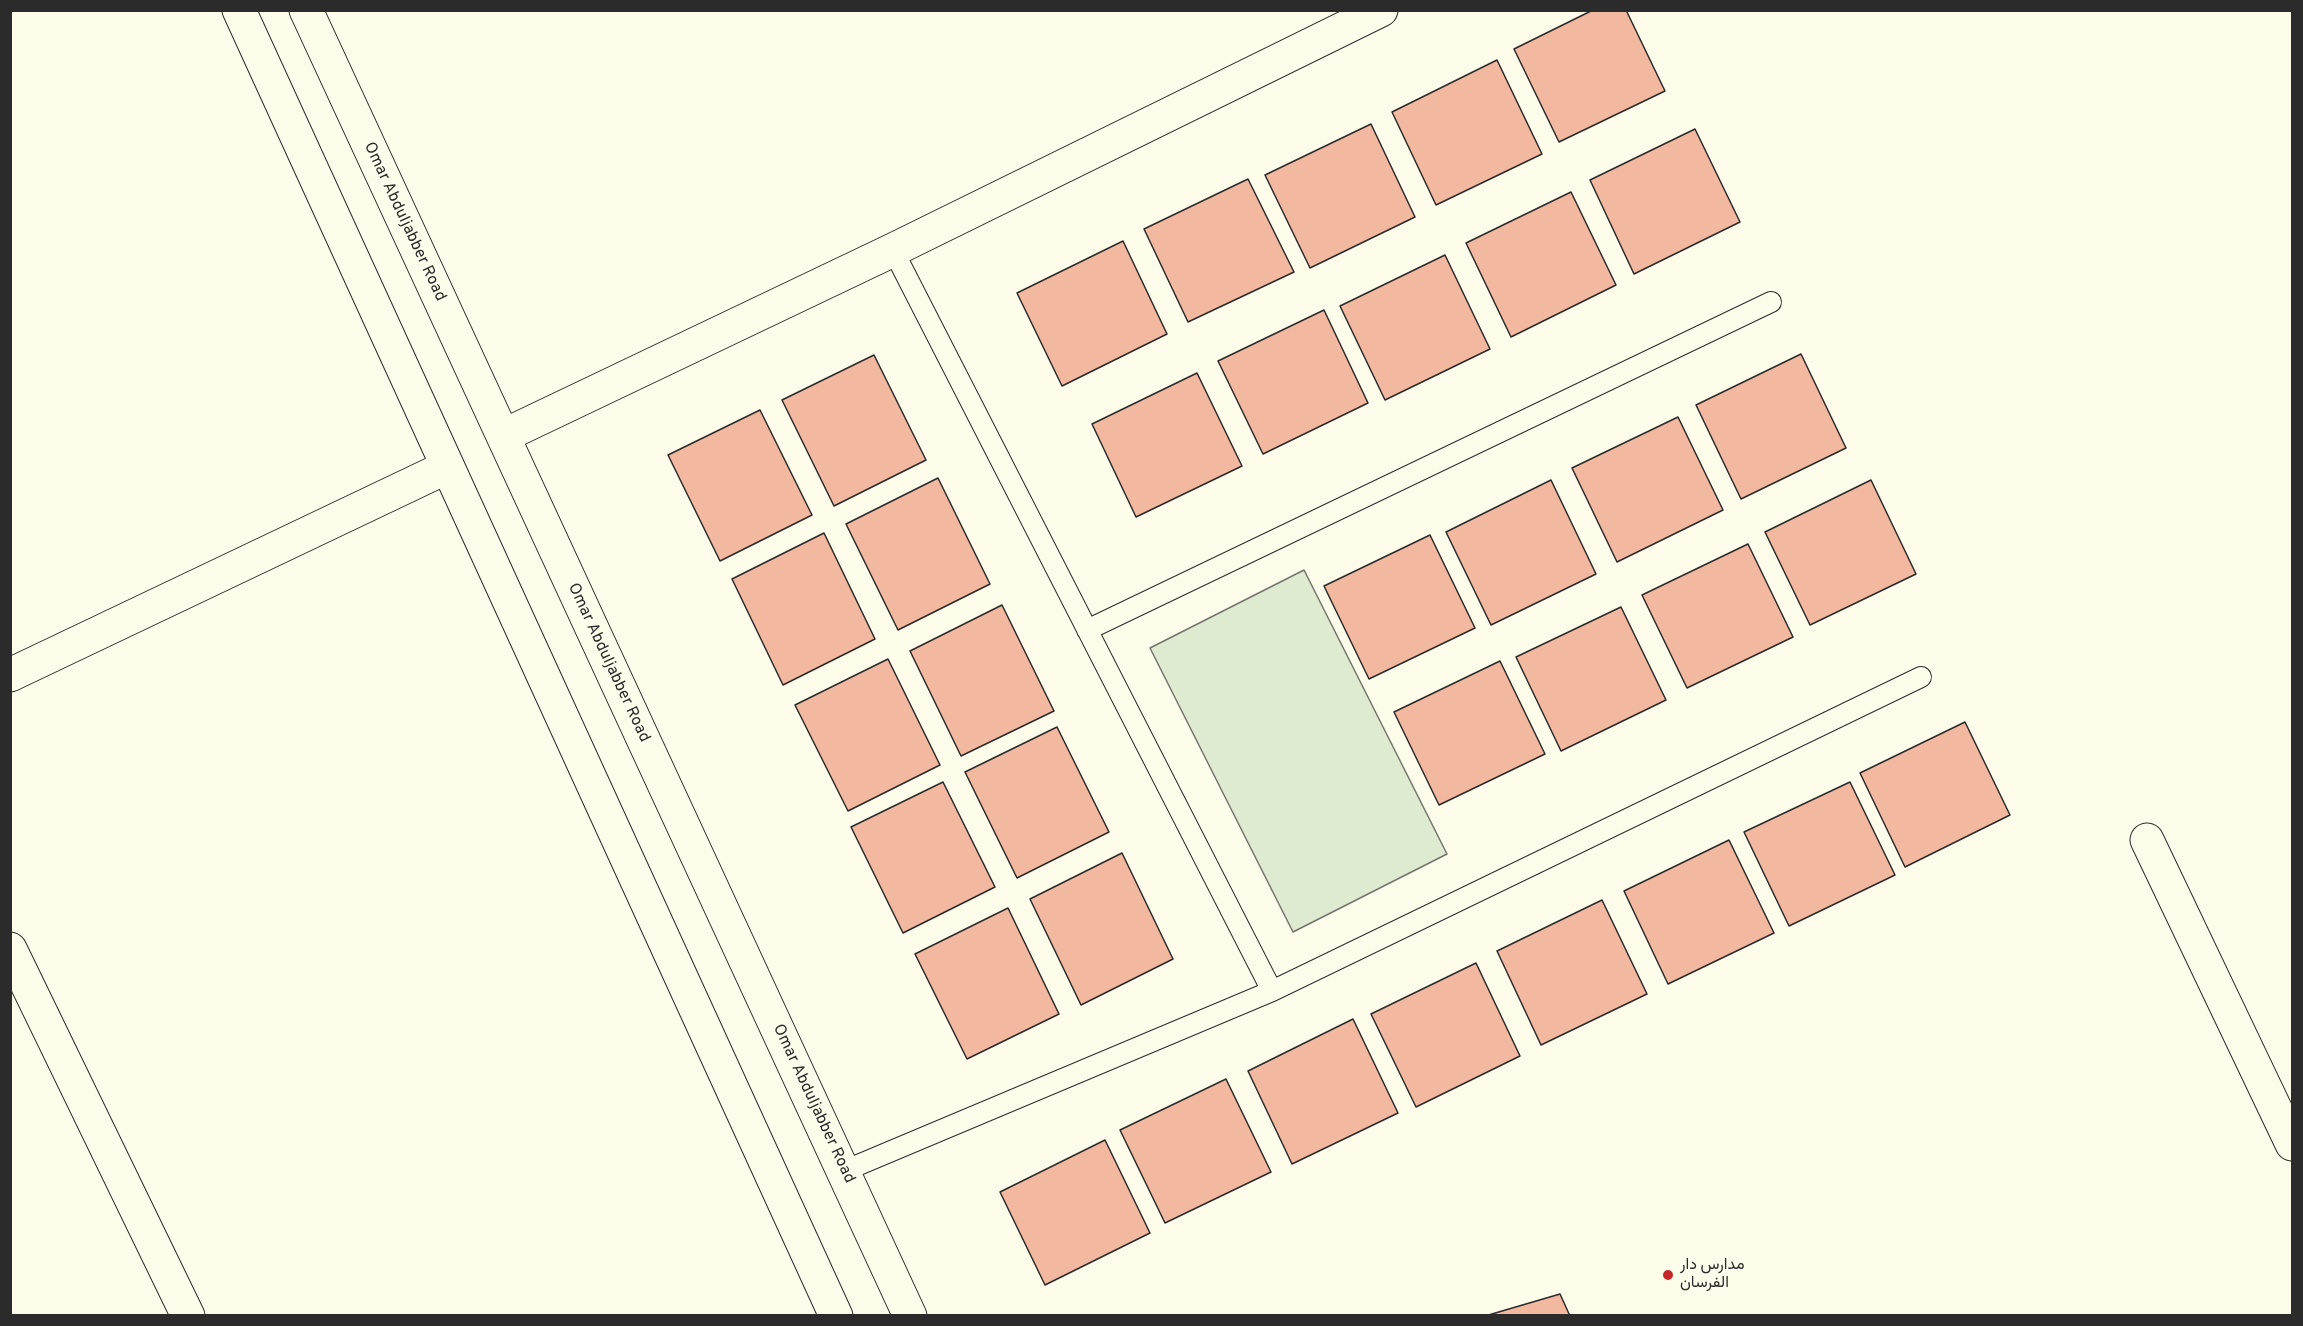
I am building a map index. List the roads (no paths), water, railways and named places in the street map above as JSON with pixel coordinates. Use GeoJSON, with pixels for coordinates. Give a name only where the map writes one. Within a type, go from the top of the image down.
{"type":"FeatureCollection","features":[{"type":"Feature","properties":{"kind":"street"},"geometry":{"type":"LineString","coordinates":[[239,10],[836,1316]]}},
{"type":"Feature","properties":{"kind":"street","name":"Omar Abduljabber Road"},"geometry":{"type":"LineString","coordinates":[[306,10],[910,1316]]}},
{"type":"Feature","properties":{"kind":"street"},"geometry":{"type":"LineString","coordinates":[[503,436],[893,250],[1382,10]]}},
{"type":"Feature","properties":{"kind":"street"},"geometry":{"type":"LineString","coordinates":[[10,675],[447,467]]}},
{"type":"Feature","properties":{"kind":"street"},"geometry":{"type":"LineString","coordinates":[[2147,840],[2292,1144]]}},
{"type":"Feature","properties":{"kind":"street"},"geometry":{"type":"LineString","coordinates":[[10,949],[188,1316]]}},
{"type":"Feature","properties":{"kind":"lane"},"geometry":{"type":"LineString","coordinates":[[893,250],[1272,992]]}},
{"type":"Feature","properties":{"kind":"lane"},"geometry":{"type":"LineString","coordinates":[[1087,630],[1771,302]]}},
{"type":"Feature","properties":{"kind":"lane"},"geometry":{"type":"LineString","coordinates":[[844,1172],[1272,992],[1921,677]]}},
{"type":"Feature","properties":{"kind":"place","name":"مدارس دار الفرسان"},"geometry":{"type":"Point","coordinates":[1668,1275]}}]}
